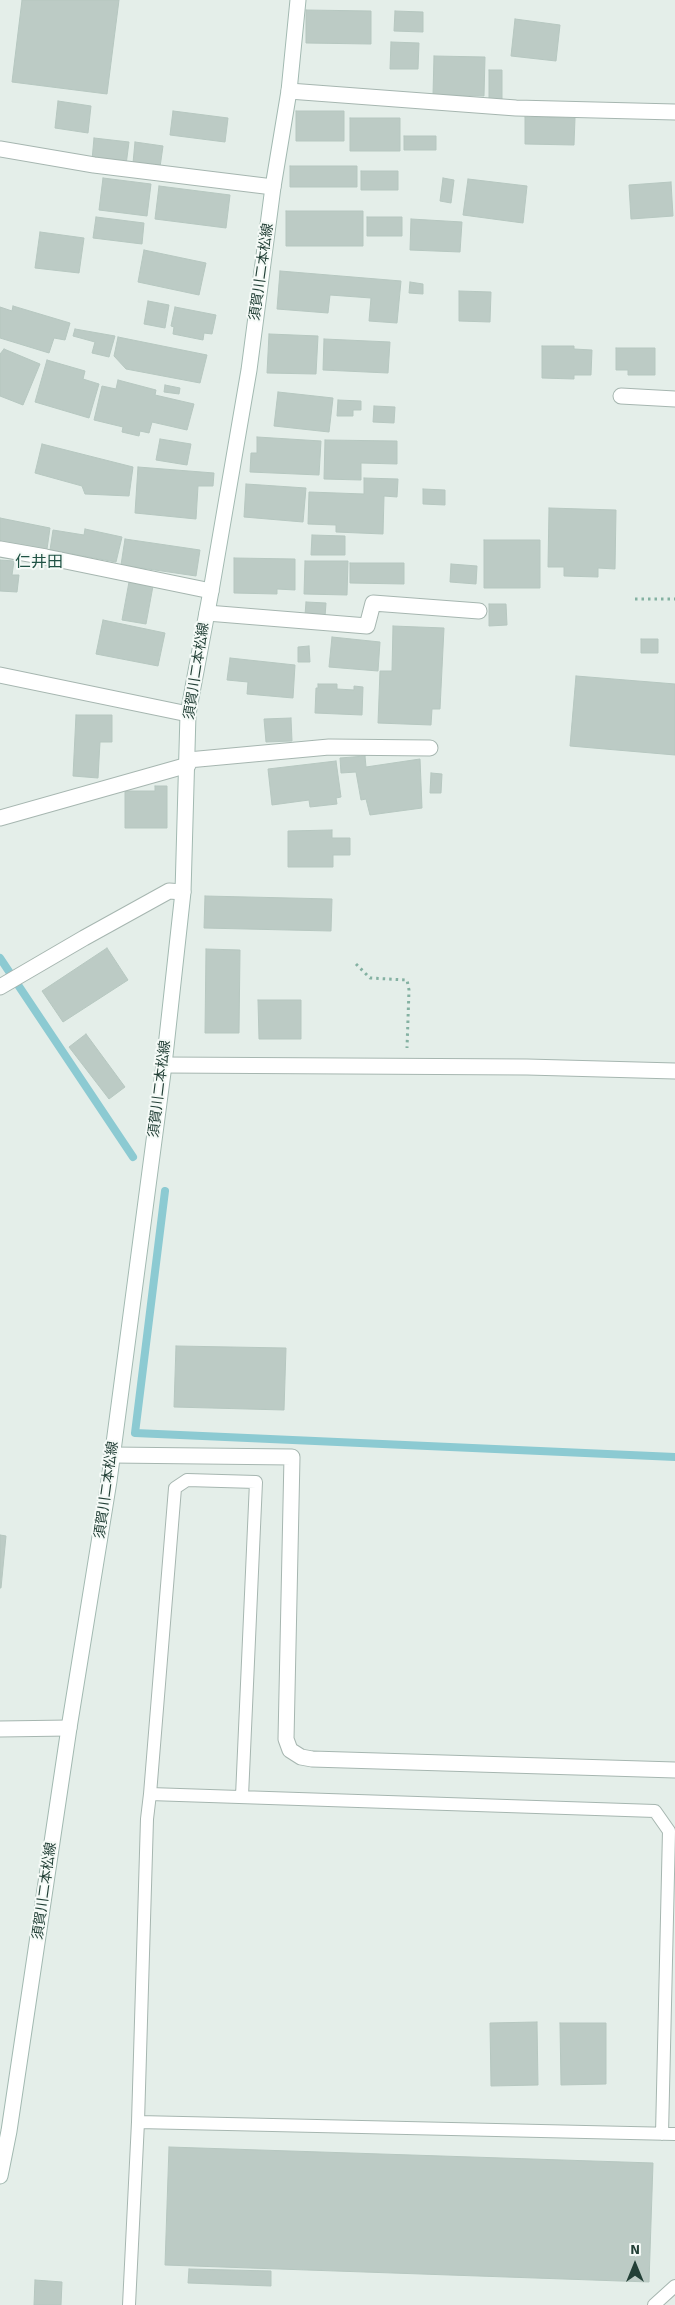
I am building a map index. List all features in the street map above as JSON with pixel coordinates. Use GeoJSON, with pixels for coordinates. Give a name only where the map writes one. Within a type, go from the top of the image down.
{"type":"FeatureCollection","features":[{"type":"Feature","properties":{"kind":"street","name":"須賀川二本松線"},"geometry":{"type":"LineString","coordinates":[[0,2176],[9,2131],[112,1454],[164,1065],[183,892],[188,714],[249,370],[273,187],[289,91],[298,0]]}},
{"type":"Feature","properties":{"kind":"street"},"geometry":{"type":"LineString","coordinates":[[289,91],[516,108],[675,112]]}},
{"type":"Feature","properties":{"kind":"street"},"geometry":{"type":"LineString","coordinates":[[0,149],[94,165],[273,187]]}},
{"type":"Feature","properties":{"kind":"street"},"geometry":{"type":"LineString","coordinates":[[621,396],[675,399]]}},
{"type":"Feature","properties":{"kind":"street"},"geometry":{"type":"LineString","coordinates":[[0,549],[46,556],[211,591]]}},
{"type":"Feature","properties":{"kind":"street"},"geometry":{"type":"LineString","coordinates":[[207,613],[367,626],[373,603],[479,611]]}},
{"type":"Feature","properties":{"kind":"street"},"geometry":{"type":"LineString","coordinates":[[0,675],[188,714]]}},
{"type":"Feature","properties":{"kind":"street"},"geometry":{"type":"LineString","coordinates":[[0,818],[188,763],[329,747],[430,748]]}},
{"type":"Feature","properties":{"kind":"street"},"geometry":{"type":"LineString","coordinates":[[0,987],[169,891],[183,892]]}},
{"type":"Feature","properties":{"kind":"street"},"geometry":{"type":"LineString","coordinates":[[164,1065],[407,1066],[675,1071]]}},
{"type":"Feature","properties":{"kind":"street"},"geometry":{"type":"LineString","coordinates":[[112,1454],[292,1456],[286,1739],[290,1750],[301,1757],[312,1759],[675,1770]]}},
{"type":"Feature","properties":{"kind":"street"},"geometry":{"type":"LineString","coordinates":[[0,1729],[69,1728]]}},
{"type":"Feature","properties":{"kind":"lane"},"geometry":{"type":"LineString","coordinates":[[129,2305],[138,2122],[147,1819],[176,1488],[187,1480],[256,1482],[242,1796]]}},
{"type":"Feature","properties":{"kind":"lane"},"geometry":{"type":"LineString","coordinates":[[150,1794],[655,1811],[669,1831],[662,2134]]}},
{"type":"Feature","properties":{"kind":"lane"},"geometry":{"type":"LineString","coordinates":[[138,2122],[675,2134]]}},
{"type":"Feature","properties":{"kind":"lane"},"geometry":{"type":"LineString","coordinates":[[654,2305],[675,2286]]}},
{"type":"Feature","properties":{"kind":"path"},"geometry":{"type":"LineString","coordinates":[[635,599],[675,599]]}},
{"type":"Feature","properties":{"kind":"path"},"geometry":{"type":"LineString","coordinates":[[356,964],[370,978],[407,980],[409,990],[407,1066]]}},
{"type":"Feature","properties":{"kind":"building"},"geometry":{"type":"Polygon","coordinates":[[[22,0],[119,0],[107,94],[12,82],[22,0]]]}},
{"type":"Feature","properties":{"kind":"building"},"geometry":{"type":"Polygon","coordinates":[[[306,10],[371,11],[371,44],[306,43],[306,10]]]}},
{"type":"Feature","properties":{"kind":"building"},"geometry":{"type":"Polygon","coordinates":[[[395,11],[423,12],[423,32],[394,31],[395,11]]]}},
{"type":"Feature","properties":{"kind":"building"},"geometry":{"type":"Polygon","coordinates":[[[515,19],[560,25],[556,61],[511,56],[515,19]]]}},
{"type":"Feature","properties":{"kind":"building"},"geometry":{"type":"Polygon","coordinates":[[[391,42],[419,43],[418,69],[390,69],[391,42]]]}},
{"type":"Feature","properties":{"kind":"building"},"geometry":{"type":"Polygon","coordinates":[[[434,56],[485,57],[484,96],[433,95],[434,56]]]}},
{"type":"Feature","properties":{"kind":"building"},"geometry":{"type":"Polygon","coordinates":[[[489,70],[502,70],[502,101],[489,101],[489,70]]]}},
{"type":"Feature","properties":{"kind":"building"},"geometry":{"type":"Polygon","coordinates":[[[58,101],[91,106],[88,133],[55,128],[58,101]]]}},
{"type":"Feature","properties":{"kind":"building"},"geometry":{"type":"Polygon","coordinates":[[[173,111],[228,118],[225,142],[170,135],[173,111]]]}},
{"type":"Feature","properties":{"kind":"building"},"geometry":{"type":"Polygon","coordinates":[[[296,111],[344,111],[344,141],[296,141],[296,111]]]}},
{"type":"Feature","properties":{"kind":"building"},"geometry":{"type":"Polygon","coordinates":[[[525,117],[575,118],[574,145],[525,144],[525,117]]]}},
{"type":"Feature","properties":{"kind":"building"},"geometry":{"type":"Polygon","coordinates":[[[350,118],[400,118],[400,151],[350,151],[350,118]]]}},
{"type":"Feature","properties":{"kind":"building"},"geometry":{"type":"Polygon","coordinates":[[[404,136],[436,136],[436,150],[404,150],[404,136]]]}},
{"type":"Feature","properties":{"kind":"building"},"geometry":{"type":"Polygon","coordinates":[[[94,138],[129,142],[126,165],[92,160],[94,138]]]}},
{"type":"Feature","properties":{"kind":"building"},"geometry":{"type":"Polygon","coordinates":[[[135,142],[163,146],[160,167],[133,163],[135,142]]]}},
{"type":"Feature","properties":{"kind":"building"},"geometry":{"type":"Polygon","coordinates":[[[290,166],[357,166],[357,187],[290,187],[290,166]]]}},
{"type":"Feature","properties":{"kind":"building"},"geometry":{"type":"Polygon","coordinates":[[[361,171],[398,171],[398,190],[361,190],[361,171]]]}},
{"type":"Feature","properties":{"kind":"building"},"geometry":{"type":"Polygon","coordinates":[[[103,178],[151,184],[147,216],[99,210],[103,178]]]}},
{"type":"Feature","properties":{"kind":"building"},"geometry":{"type":"Polygon","coordinates":[[[443,178],[454,180],[451,203],[440,201],[443,178]]]}},
{"type":"Feature","properties":{"kind":"building"},"geometry":{"type":"Polygon","coordinates":[[[468,179],[527,186],[523,223],[463,215],[468,179]]]}},
{"type":"Feature","properties":{"kind":"building"},"geometry":{"type":"Polygon","coordinates":[[[671,182],[673,216],[631,219],[629,185],[671,182]]]}},
{"type":"Feature","properties":{"kind":"building"},"geometry":{"type":"Polygon","coordinates":[[[159,186],[230,195],[226,228],[155,219],[159,186]]]}},
{"type":"Feature","properties":{"kind":"building"},"geometry":{"type":"Polygon","coordinates":[[[286,211],[363,211],[363,246],[286,246],[286,211]]]}},
{"type":"Feature","properties":{"kind":"building"},"geometry":{"type":"Polygon","coordinates":[[[96,217],[144,223],[142,244],[93,238],[96,217]]]}},
{"type":"Feature","properties":{"kind":"building"},"geometry":{"type":"Polygon","coordinates":[[[367,217],[402,217],[402,236],[367,236],[367,217]]]}},
{"type":"Feature","properties":{"kind":"building"},"geometry":{"type":"Polygon","coordinates":[[[411,219],[462,222],[460,252],[410,250],[411,219]]]}},
{"type":"Feature","properties":{"kind":"building"},"geometry":{"type":"Polygon","coordinates":[[[40,232],[84,238],[79,273],[35,268],[40,232]]]}},
{"type":"Feature","properties":{"kind":"building"},"geometry":{"type":"Polygon","coordinates":[[[144,250],[206,263],[199,295],[138,282],[144,250]]]}},
{"type":"Feature","properties":{"kind":"building"},"geometry":{"type":"Polygon","coordinates":[[[280,271],[401,281],[397,323],[369,321],[371,298],[330,295],[328,313],[277,309],[280,271]]]}},
{"type":"Feature","properties":{"kind":"building"},"geometry":{"type":"Polygon","coordinates":[[[410,282],[423,284],[423,294],[409,293],[410,282]]]}},
{"type":"Feature","properties":{"kind":"building"},"geometry":{"type":"Polygon","coordinates":[[[459,291],[491,292],[490,322],[459,321],[459,291]]]}},
{"type":"Feature","properties":{"kind":"building"},"geometry":{"type":"Polygon","coordinates":[[[148,301],[169,305],[165,328],[144,324],[148,301]]]}},
{"type":"Feature","properties":{"kind":"building"},"geometry":{"type":"Polygon","coordinates":[[[13,306],[70,323],[65,340],[54,338],[49,353],[0,338],[0,307],[12,311],[13,306]]]}},
{"type":"Feature","properties":{"kind":"building"},"geometry":{"type":"Polygon","coordinates":[[[175,307],[216,315],[212,334],[204,333],[203,340],[173,334],[174,327],[171,326],[175,307]]]}},
{"type":"Feature","properties":{"kind":"building"},"geometry":{"type":"Polygon","coordinates":[[[75,329],[115,336],[109,357],[92,353],[95,342],[73,336],[75,329]]]}},
{"type":"Feature","properties":{"kind":"building"},"geometry":{"type":"Polygon","coordinates":[[[269,334],[318,336],[316,374],[267,373],[269,334]]]}},
{"type":"Feature","properties":{"kind":"building"},"geometry":{"type":"Polygon","coordinates":[[[118,337],[207,355],[200,383],[126,369],[114,356],[118,337]]]}},
{"type":"Feature","properties":{"kind":"building"},"geometry":{"type":"Polygon","coordinates":[[[324,339],[390,342],[388,373],[323,370],[324,339]]]}},
{"type":"Feature","properties":{"kind":"building"},"geometry":{"type":"Polygon","coordinates":[[[542,346],[574,346],[574,349],[592,350],[591,375],[574,375],[574,379],[542,378],[542,346]]]}},
{"type":"Feature","properties":{"kind":"building"},"geometry":{"type":"Polygon","coordinates":[[[616,348],[655,348],[655,375],[628,375],[628,370],[616,370],[616,348]]]}},
{"type":"Feature","properties":{"kind":"building"},"geometry":{"type":"Polygon","coordinates":[[[4,349],[40,364],[23,405],[0,396],[0,354],[4,349]]]}},
{"type":"Feature","properties":{"kind":"building"},"geometry":{"type":"Polygon","coordinates":[[[47,360],[85,371],[83,379],[99,384],[89,418],[35,402],[47,360]]]}},
{"type":"Feature","properties":{"kind":"building"},"geometry":{"type":"Polygon","coordinates":[[[118,380],[156,390],[155,395],[194,404],[187,430],[152,422],[149,433],[140,431],[139,436],[122,432],[123,427],[94,420],[102,386],[116,389],[118,380]]]}},
{"type":"Feature","properties":{"kind":"building"},"geometry":{"type":"Polygon","coordinates":[[[165,385],[180,388],[179,394],[164,392],[165,385]]]}},
{"type":"Feature","properties":{"kind":"building"},"geometry":{"type":"Polygon","coordinates":[[[278,392],[333,398],[329,432],[274,426],[278,392]]]}},
{"type":"Feature","properties":{"kind":"building"},"geometry":{"type":"Polygon","coordinates":[[[338,400],[361,401],[361,410],[353,410],[353,416],[337,416],[338,400]]]}},
{"type":"Feature","properties":{"kind":"building"},"geometry":{"type":"Polygon","coordinates":[[[374,406],[395,407],[394,423],[373,422],[374,406]]]}},
{"type":"Feature","properties":{"kind":"building"},"geometry":{"type":"Polygon","coordinates":[[[257,437],[321,441],[319,475],[250,472],[251,453],[257,453],[257,437]]]}},
{"type":"Feature","properties":{"kind":"building"},"geometry":{"type":"Polygon","coordinates":[[[160,439],[191,444],[187,465],[156,460],[160,439]]]}},
{"type":"Feature","properties":{"kind":"building"},"geometry":{"type":"Polygon","coordinates":[[[325,440],[397,441],[397,464],[361,463],[361,480],[324,479],[325,440]]]}},
{"type":"Feature","properties":{"kind":"building"},"geometry":{"type":"Polygon","coordinates":[[[42,444],[133,467],[129,496],[85,494],[82,486],[35,473],[42,444]]]}},
{"type":"Feature","properties":{"kind":"building"},"geometry":{"type":"Polygon","coordinates":[[[138,467],[214,473],[213,486],[198,486],[196,519],[135,513],[138,467]]]}},
{"type":"Feature","properties":{"kind":"building"},"geometry":{"type":"Polygon","coordinates":[[[364,478],[398,479],[397,497],[384,496],[383,534],[336,532],[336,525],[308,524],[309,492],[364,494],[364,478]]]}},
{"type":"Feature","properties":{"kind":"building"},"geometry":{"type":"Polygon","coordinates":[[[246,484],[306,488],[303,522],[244,517],[246,484]]]}},
{"type":"Feature","properties":{"kind":"building"},"geometry":{"type":"Polygon","coordinates":[[[423,489],[445,490],[445,505],[423,504],[423,489]]]}},
{"type":"Feature","properties":{"kind":"building"},"geometry":{"type":"Polygon","coordinates":[[[549,508],[616,510],[615,569],[598,568],[598,577],[564,576],[564,567],[548,567],[549,508]]]}},
{"type":"Feature","properties":{"kind":"building"},"geometry":{"type":"Polygon","coordinates":[[[0,518],[50,528],[47,549],[0,541],[0,518]]]}},
{"type":"Feature","properties":{"kind":"building"},"geometry":{"type":"Polygon","coordinates":[[[85,529],[122,537],[116,562],[50,550],[53,530],[84,535],[85,529]]]}},
{"type":"Feature","properties":{"kind":"building"},"geometry":{"type":"Polygon","coordinates":[[[312,535],[345,536],[345,555],[311,555],[312,535]]]}},
{"type":"Feature","properties":{"kind":"building"},"geometry":{"type":"Polygon","coordinates":[[[125,539],[200,550],[196,576],[121,565],[125,539]]]}},
{"type":"Feature","properties":{"kind":"building"},"geometry":{"type":"Polygon","coordinates":[[[484,540],[540,540],[540,588],[484,588],[484,540]]]}},
{"type":"Feature","properties":{"kind":"building"},"geometry":{"type":"Polygon","coordinates":[[[234,558],[295,559],[295,590],[277,589],[277,594],[234,593],[234,558]]]}},
{"type":"Feature","properties":{"kind":"building"},"geometry":{"type":"Polygon","coordinates":[[[0,560],[14,561],[12,575],[19,575],[17,592],[0,591],[0,560]]]}},
{"type":"Feature","properties":{"kind":"building"},"geometry":{"type":"Polygon","coordinates":[[[305,561],[348,561],[347,595],[304,594],[305,561]]]}},
{"type":"Feature","properties":{"kind":"building"},"geometry":{"type":"Polygon","coordinates":[[[350,563],[404,563],[404,584],[350,583],[350,563]]]}},
{"type":"Feature","properties":{"kind":"building"},"geometry":{"type":"Polygon","coordinates":[[[451,564],[477,566],[476,584],[450,582],[451,564]]]}},
{"type":"Feature","properties":{"kind":"building"},"geometry":{"type":"Polygon","coordinates":[[[129,582],[153,586],[146,624],[122,620],[129,582]]]}},
{"type":"Feature","properties":{"kind":"building"},"geometry":{"type":"Polygon","coordinates":[[[306,602],[326,603],[325,617],[305,615],[306,602]]]}},
{"type":"Feature","properties":{"kind":"building"},"geometry":{"type":"Polygon","coordinates":[[[489,604],[506,604],[507,625],[489,626],[489,604]]]}},
{"type":"Feature","properties":{"kind":"building"},"geometry":{"type":"Polygon","coordinates":[[[103,620],[165,633],[158,666],[96,654],[103,620]]]}},
{"type":"Feature","properties":{"kind":"building"},"geometry":{"type":"Polygon","coordinates":[[[393,626],[444,628],[440,709],[432,709],[431,725],[378,723],[380,671],[392,671],[393,626]]]}},
{"type":"Feature","properties":{"kind":"building"},"geometry":{"type":"Polygon","coordinates":[[[332,637],[380,642],[378,671],[329,667],[332,637]]]}},
{"type":"Feature","properties":{"kind":"building"},"geometry":{"type":"Polygon","coordinates":[[[641,639],[658,639],[658,653],[641,653],[641,639]]]}},
{"type":"Feature","properties":{"kind":"building"},"geometry":{"type":"Polygon","coordinates":[[[309,646],[310,662],[298,662],[298,647],[309,646]]]}},
{"type":"Feature","properties":{"kind":"building"},"geometry":{"type":"Polygon","coordinates":[[[230,658],[295,665],[293,698],[247,694],[248,682],[227,680],[230,658]]]}},
{"type":"Feature","properties":{"kind":"building"},"geometry":{"type":"Polygon","coordinates":[[[576,676],[675,684],[675,755],[570,746],[576,676]]]}},
{"type":"Feature","properties":{"kind":"building"},"geometry":{"type":"Polygon","coordinates":[[[318,684],[337,684],[337,689],[354,690],[354,686],[363,687],[362,715],[315,713],[316,688],[318,688],[318,684]]]}},
{"type":"Feature","properties":{"kind":"building"},"geometry":{"type":"Polygon","coordinates":[[[76,715],[112,715],[112,742],[100,742],[98,778],[73,776],[76,715]]]}},
{"type":"Feature","properties":{"kind":"building"},"geometry":{"type":"Polygon","coordinates":[[[291,718],[292,741],[266,742],[264,719],[291,718]]]}},
{"type":"Feature","properties":{"kind":"building"},"geometry":{"type":"Polygon","coordinates":[[[365,756],[366,767],[420,759],[422,808],[370,815],[366,799],[361,800],[356,772],[341,773],[340,758],[365,756]]]}},
{"type":"Feature","properties":{"kind":"building"},"geometry":{"type":"Polygon","coordinates":[[[336,761],[341,797],[336,798],[337,804],[310,807],[309,800],[272,805],[268,769],[336,761]]]}},
{"type":"Feature","properties":{"kind":"building"},"geometry":{"type":"Polygon","coordinates":[[[431,773],[442,774],[441,793],[430,793],[431,773]]]}},
{"type":"Feature","properties":{"kind":"building"},"geometry":{"type":"Polygon","coordinates":[[[155,786],[167,786],[167,828],[125,828],[125,791],[155,791],[155,786]]]}},
{"type":"Feature","properties":{"kind":"building"},"geometry":{"type":"Polygon","coordinates":[[[332,830],[332,838],[350,838],[350,855],[333,855],[333,867],[288,867],[288,831],[332,830]]]}},
{"type":"Feature","properties":{"kind":"building"},"geometry":{"type":"Polygon","coordinates":[[[205,896],[332,899],[331,931],[204,928],[205,896]]]}},
{"type":"Feature","properties":{"kind":"building"},"geometry":{"type":"Polygon","coordinates":[[[107,948],[128,980],[63,1022],[42,991],[107,948]]]}},
{"type":"Feature","properties":{"kind":"building"},"geometry":{"type":"Polygon","coordinates":[[[206,949],[240,950],[239,1033],[205,1033],[206,949]]]}},
{"type":"Feature","properties":{"kind":"building"},"geometry":{"type":"Polygon","coordinates":[[[258,1000],[301,1000],[301,1039],[259,1039],[258,1000]]]}},
{"type":"Feature","properties":{"kind":"building"},"geometry":{"type":"Polygon","coordinates":[[[86,1034],[125,1087],[109,1099],[69,1047],[86,1034]]]}},
{"type":"Feature","properties":{"kind":"building"},"geometry":{"type":"Polygon","coordinates":[[[176,1346],[286,1348],[284,1410],[174,1407],[176,1346]]]}},
{"type":"Feature","properties":{"kind":"building"},"geometry":{"type":"Polygon","coordinates":[[[0,1535],[6,1536],[1,1588],[0,1588],[0,1535]]]}},
{"type":"Feature","properties":{"kind":"building"},"geometry":{"type":"Polygon","coordinates":[[[537,2022],[538,2085],[491,2086],[490,2023],[537,2022]]]}},
{"type":"Feature","properties":{"kind":"building"},"geometry":{"type":"Polygon","coordinates":[[[560,2023],[606,2023],[606,2084],[561,2085],[560,2023]]]}},
{"type":"Feature","properties":{"kind":"building"},"geometry":{"type":"Polygon","coordinates":[[[169,2147],[653,2163],[649,2282],[165,2265],[169,2147]]]}},
{"type":"Feature","properties":{"kind":"building"},"geometry":{"type":"Polygon","coordinates":[[[189,2269],[271,2271],[271,2286],[188,2283],[189,2269]]]}},
{"type":"Feature","properties":{"kind":"building"},"geometry":{"type":"Polygon","coordinates":[[[35,2280],[62,2282],[61,2305],[34,2305],[35,2280]]]}},
{"type":"Feature","properties":{"kind":"waterway"},"geometry":{"type":"LineString","coordinates":[[0,958],[133,1157]]}},
{"type":"Feature","properties":{"kind":"waterway"},"geometry":{"type":"LineString","coordinates":[[165,1191],[135,1433],[675,1457]]}},
{"type":"Feature","properties":{"kind":"district","name":"仁井田"},"geometry":{"type":"Point","coordinates":[39,563]}}]}
